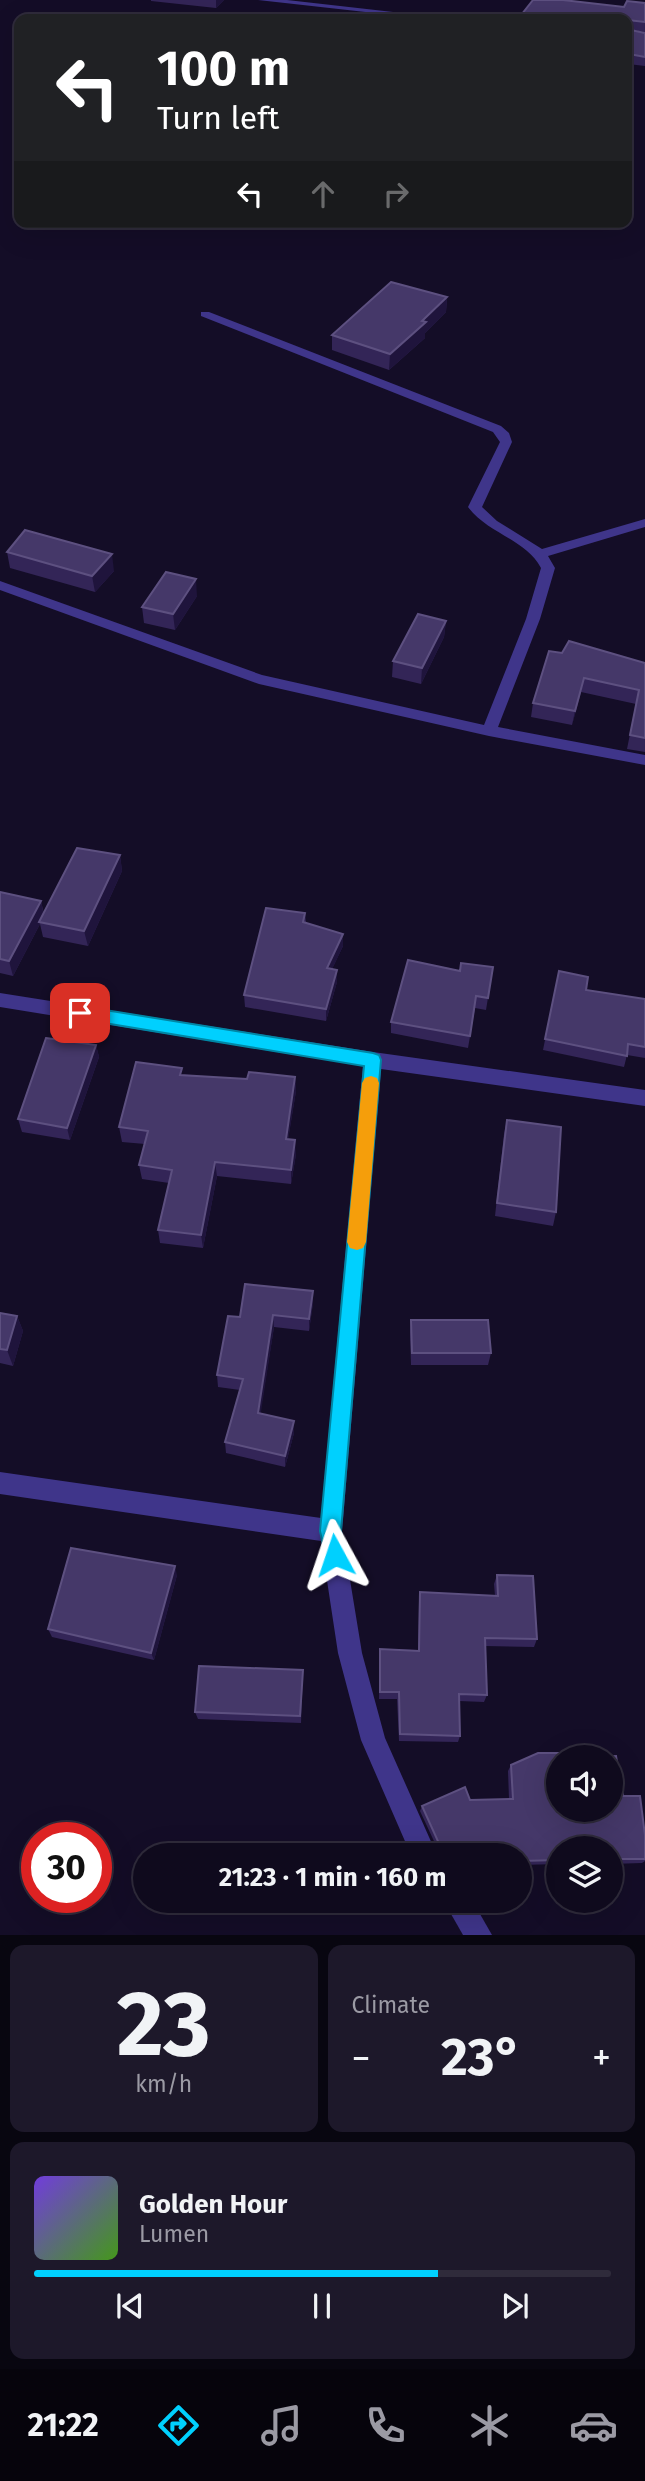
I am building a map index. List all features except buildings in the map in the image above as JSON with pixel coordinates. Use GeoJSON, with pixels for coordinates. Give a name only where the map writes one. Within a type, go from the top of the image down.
{"type":"FeatureCollection","features":[{"type":"Feature","properties":{"kind":"street"},"geometry":{"type":"LineString","coordinates":[[262,0],[401,14]]}},
{"type":"Feature","properties":{"kind":"street"},"geometry":{"type":"LineString","coordinates":[[205,314],[502,432],[506,442],[475,507],[487,521],[541,554],[548,568],[533,620],[489,731]]}},
{"type":"Feature","properties":{"kind":"street"},"geometry":{"type":"LineString","coordinates":[[541,554],[645,523]]}},
{"type":"Feature","properties":{"kind":"street"},"geometry":{"type":"LineString","coordinates":[[0,585],[259,679],[489,731],[645,760]]}},
{"type":"Feature","properties":{"kind":"street"},"geometry":{"type":"LineString","coordinates":[[0,1000],[373,1060],[645,1098]]}},
{"type":"Feature","properties":{"kind":"street"},"geometry":{"type":"LineString","coordinates":[[373,1060],[331,1531],[350,1654],[373,1740],[419,1843]]}},
{"type":"Feature","properties":{"kind":"street"},"geometry":{"type":"LineString","coordinates":[[0,1483],[331,1531]]}},
{"type":"Feature","properties":{"kind":"street"},"geometry":{"type":"LineString","coordinates":[[465,1913],[480,1935]]}},
{"type":"Feature","properties":{"kind":"slow traffic"},"geometry":{"type":"LineString","coordinates":[[357,1242],[371,1083]]}},
{"type":"Feature","properties":{"kind":"route"},"geometry":{"type":"LineString","coordinates":[[80,1013],[373,1060],[331,1531],[335,1555]]}}]}
